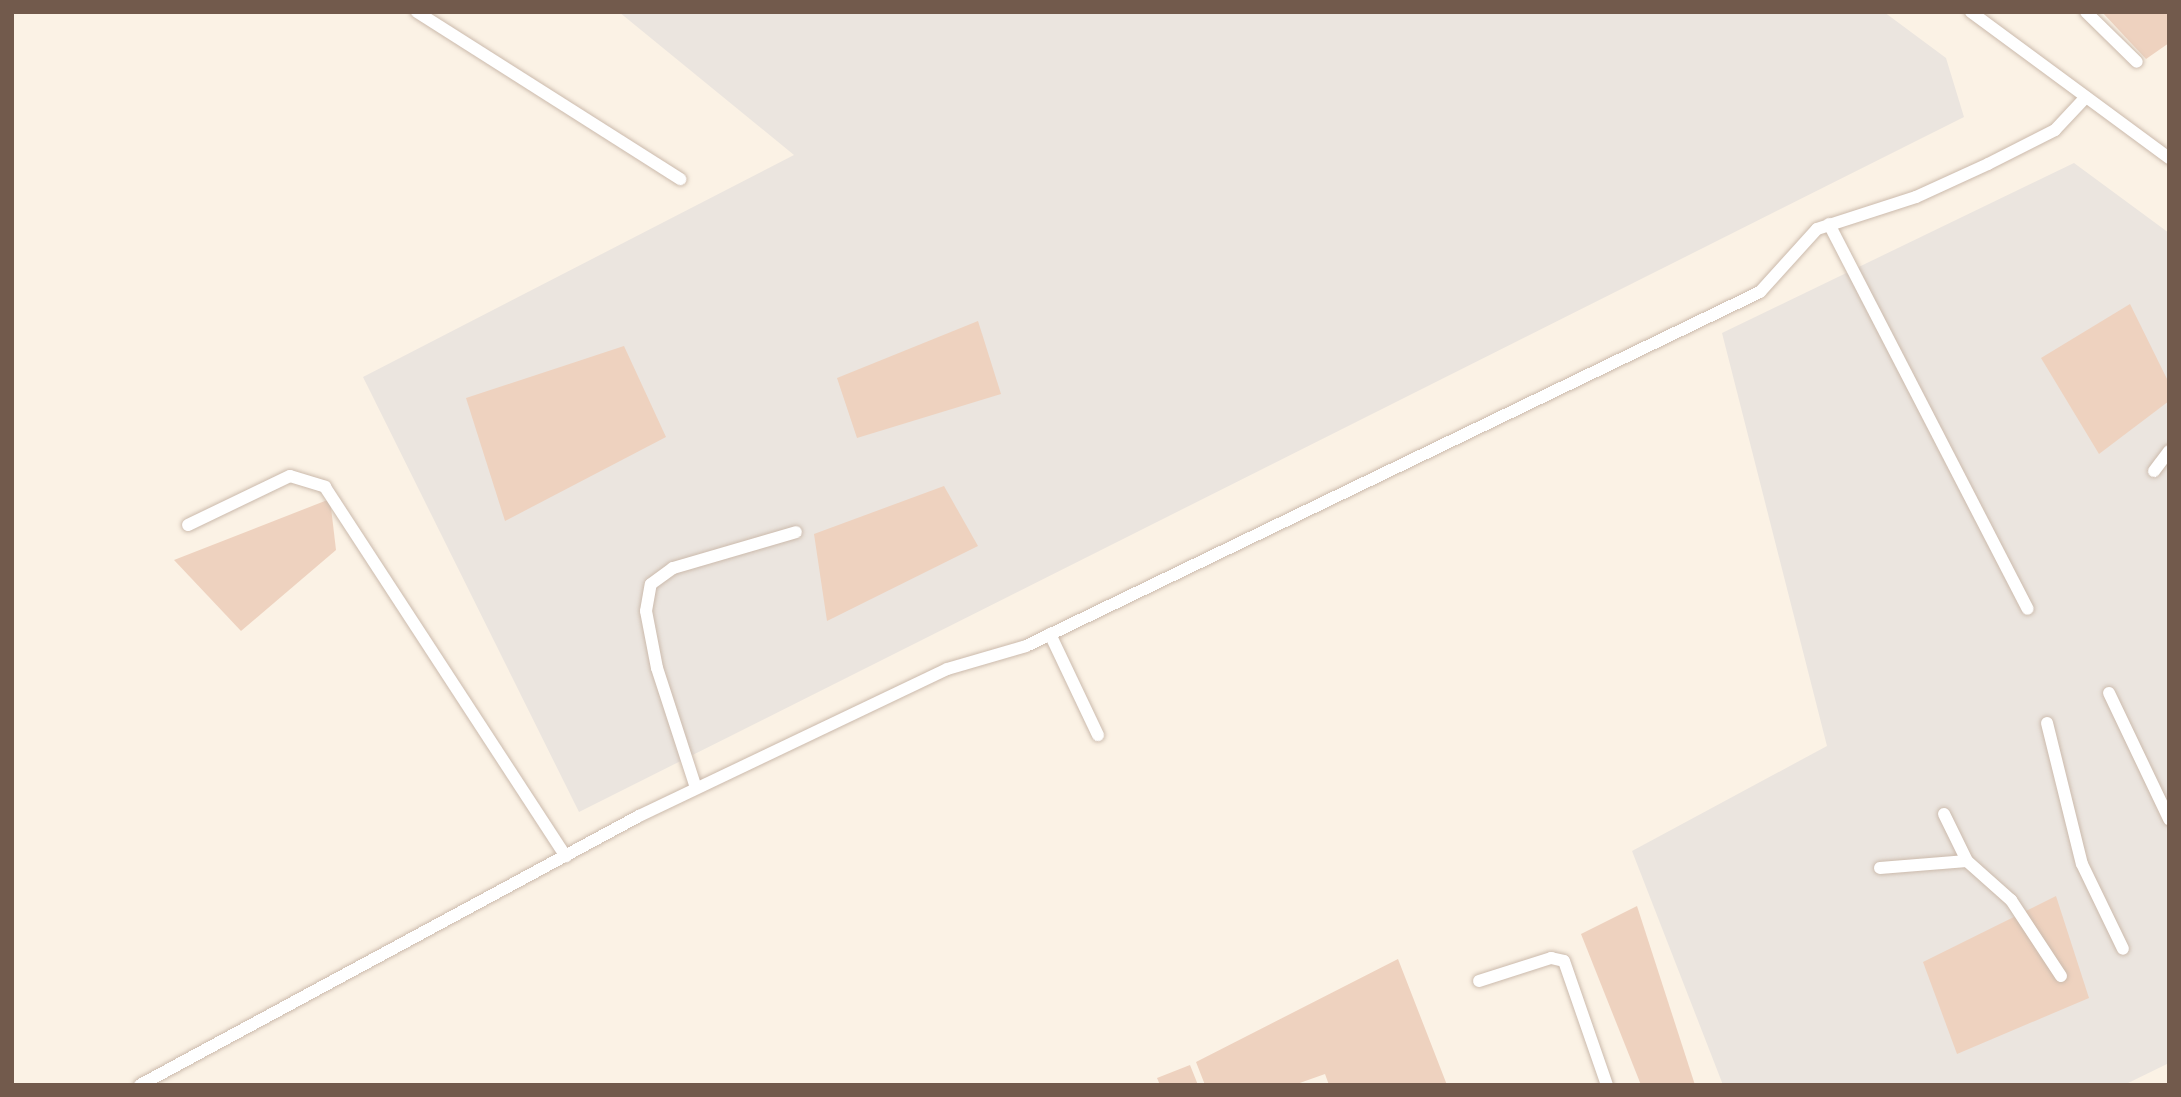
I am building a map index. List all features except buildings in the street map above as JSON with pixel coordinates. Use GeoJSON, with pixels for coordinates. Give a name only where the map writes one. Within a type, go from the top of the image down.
{"type":"FeatureCollection","features":[{"type":"Feature","properties":{"kind":"lane"},"geometry":{"type":"LineString","coordinates":[[417,12],[680,179]]}},
{"type":"Feature","properties":{"kind":"lane"},"geometry":{"type":"LineString","coordinates":[[2086,12],[2137,62]]}},
{"type":"Feature","properties":{"kind":"lane"},"geometry":{"type":"LineString","coordinates":[[1976,13],[2169,158]]}},
{"type":"Feature","properties":{"kind":"lane"},"geometry":{"type":"LineString","coordinates":[[140,1085],[696,788],[947,669],[1050,634],[1760,292],[1803,238],[1829,223],[1916,197],[1988,164],[2054,130],[2086,97]]}},
{"type":"Feature","properties":{"kind":"lane"},"geometry":{"type":"LineString","coordinates":[[1829,223],[2028,609]]}},
{"type":"Feature","properties":{"kind":"lane"},"geometry":{"type":"LineString","coordinates":[[2154,471],[2169,451]]}},
{"type":"Feature","properties":{"kind":"lane"},"geometry":{"type":"LineString","coordinates":[[188,525],[290,476],[325,487],[566,856]]}},
{"type":"Feature","properties":{"kind":"lane"},"geometry":{"type":"LineString","coordinates":[[696,788],[657,668],[646,611],[651,584],[673,568],[796,532]]}},
{"type":"Feature","properties":{"kind":"lane"},"geometry":{"type":"LineString","coordinates":[[1050,634],[1098,735]]}},
{"type":"Feature","properties":{"kind":"lane"},"geometry":{"type":"LineString","coordinates":[[2109,693],[2163,790],[2169,819]]}},
{"type":"Feature","properties":{"kind":"lane"},"geometry":{"type":"LineString","coordinates":[[2047,723],[2082,864],[2123,949]]}},
{"type":"Feature","properties":{"kind":"lane"},"geometry":{"type":"LineString","coordinates":[[1944,814],[1967,862],[2011,900],[2062,976]]}},
{"type":"Feature","properties":{"kind":"lane"},"geometry":{"type":"LineString","coordinates":[[1880,868],[1967,862]]}},
{"type":"Feature","properties":{"kind":"lane"},"geometry":{"type":"LineString","coordinates":[[1479,981],[1551,958],[1564,961],[1607,1085]]}},
{"type":"Feature","properties":{"kind":"shaded area"},"geometry":{"type":"Polygon","coordinates":[[[619,12],[1884,12],[1946,58],[1964,117],[579,812],[363,377],[794,155],[619,12]]]}},
{"type":"Feature","properties":{"kind":"shaded area"},"geometry":{"type":"Polygon","coordinates":[[[2074,163],[2169,233],[2169,1063],[2124,1085],[1723,1085],[1632,851],[1827,746],[1722,333],[2074,163]]]}}]}
